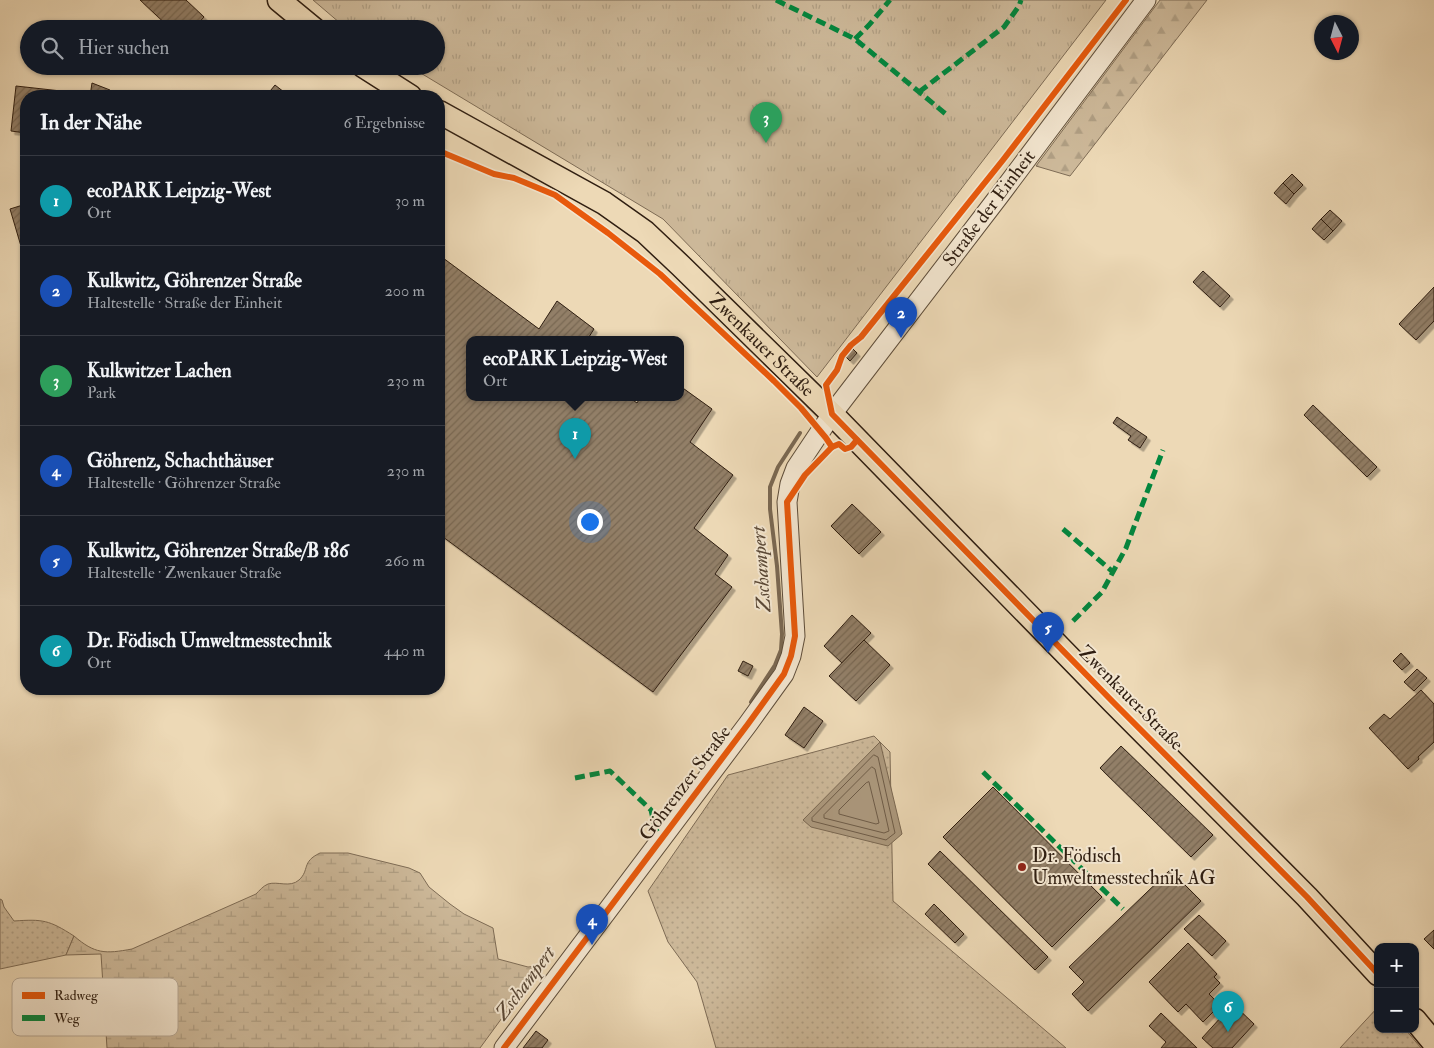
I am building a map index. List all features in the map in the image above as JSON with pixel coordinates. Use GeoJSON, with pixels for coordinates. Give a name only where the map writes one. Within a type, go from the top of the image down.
{"type":"FeatureCollection","features":[{"type":"Feature","properties":{"kind":"main road"},"geometry":{"type":"LineString","coordinates":[[278,0],[303,20]]}},
{"type":"Feature","properties":{"kind":"main road"},"geometry":{"type":"LineString","coordinates":[[377,75],[401,90]]}},
{"type":"Feature","properties":{"kind":"main road","name":"Zwenkauer Straße"},"geometry":{"type":"LineString","coordinates":[[445,115],[604,203],[644,232],[681,266],[832,414],[1113,702],[1307,897],[1374,970]]}},
{"type":"Feature","properties":{"kind":"main road"},"geometry":{"type":"LineString","coordinates":[[1419,1025],[1434,1043]]}},
{"type":"Feature","properties":{"kind":"street","name":"Straße der Einheit"},"geometry":{"type":"LineString","coordinates":[[832,414],[982,219],[1146,0]]}},
{"type":"Feature","properties":{"kind":"street","name":"Göhrenzer Straße"},"geometry":{"type":"LineString","coordinates":[[504,1048],[784,674],[791,656],[795,636],[787,502],[790,484],[796,468],[832,414]]}},
{"type":"Feature","properties":{"kind":"green space"},"geometry":{"type":"Polygon","coordinates":[[[313,0],[1106,0],[817,377],[663,219],[424,75],[445,75],[445,20],[336,20],[313,0]]]}},
{"type":"Feature","properties":{"kind":"green space"},"geometry":{"type":"Polygon","coordinates":[[[1160,0],[1207,0],[1070,176],[1036,166],[1160,0]]]}},
{"type":"Feature","properties":{"kind":"green space"},"geometry":{"type":"Polygon","coordinates":[[[874,736],[890,752],[893,901],[1066,1048],[716,1048],[697,982],[668,942],[648,891],[728,775],[874,736]]]}},
{"type":"Feature","properties":{"kind":"green space"},"geometry":{"type":"Polygon","coordinates":[[[320,853],[348,853],[409,868],[420,873],[429,887],[450,904],[464,914],[493,928],[498,959],[528,967],[540,966],[480,1048],[107,1048],[106,1036],[178,1036],[178,978],[103,978],[101,954],[66,955],[74,936],[88,946],[101,951],[114,952],[132,949],[256,894],[268,884],[292,884],[299,880],[314,856],[320,853]]]}},
{"type":"Feature","properties":{"kind":"green space"},"geometry":{"type":"Polygon","coordinates":[[[0,899],[14,921],[32,920],[46,922],[74,936],[66,955],[0,969],[0,899]]]}},
{"type":"Feature","properties":{"kind":"green space"},"geometry":{"type":"Polygon","coordinates":[[[1374,1011],[1374,1033],[1408,1033],[1421,1048],[1340,1048],[1374,1011]]]}},
{"type":"Feature","properties":{"kind":"water"},"geometry":{"type":"Polygon","coordinates":[[[880,742],[902,834],[888,846],[811,827],[803,820],[880,742]]]}},
{"type":"Feature","properties":{"kind":"building"},"geometry":{"type":"Polygon","coordinates":[[[140,0],[186,0],[204,17],[201,20],[161,20],[140,0]]]}},
{"type":"Feature","properties":{"kind":"building"},"geometry":{"type":"Polygon","coordinates":[[[92,83],[110,90],[91,90],[92,83]]]}},
{"type":"Feature","properties":{"kind":"building"},"geometry":{"type":"Polygon","coordinates":[[[275,85],[281,90],[271,90],[275,85]]]}},
{"type":"Feature","properties":{"kind":"building"},"geometry":{"type":"Polygon","coordinates":[[[16,86],[52,90],[20,90],[20,132],[11,131],[16,86]]]}},
{"type":"Feature","properties":{"kind":"building"},"geometry":{"type":"Polygon","coordinates":[[[1292,174],[1303,185],[1294,194],[1283,183],[1292,174]]]}},
{"type":"Feature","properties":{"kind":"building"},"geometry":{"type":"Polygon","coordinates":[[[1283,183],[1294,194],[1286,204],[1274,193],[1283,183]]]}},
{"type":"Feature","properties":{"kind":"building"},"geometry":{"type":"Polygon","coordinates":[[[20,206],[20,243],[10,209],[20,206]]]}},
{"type":"Feature","properties":{"kind":"building"},"geometry":{"type":"Polygon","coordinates":[[[1330,210],[1342,221],[1333,231],[1321,219],[1330,210]]]}},
{"type":"Feature","properties":{"kind":"building"},"geometry":{"type":"Polygon","coordinates":[[[1321,219],[1333,231],[1324,240],[1312,229],[1321,219]]]}},
{"type":"Feature","properties":{"kind":"building"},"geometry":{"type":"Polygon","coordinates":[[[445,259],[539,329],[557,301],[594,329],[590,336],[466,336],[466,401],[634,401],[637,403],[638,401],[684,401],[684,389],[712,409],[690,442],[733,475],[694,528],[728,555],[715,574],[732,587],[653,692],[445,538],[445,259]]]}},
{"type":"Feature","properties":{"kind":"building"},"geometry":{"type":"Polygon","coordinates":[[[1203,271],[1230,296],[1220,307],[1193,282],[1203,271]]]}},
{"type":"Feature","properties":{"kind":"building"},"geometry":{"type":"Polygon","coordinates":[[[1434,287],[1434,321],[1416,340],[1399,324],[1434,287]]]}},
{"type":"Feature","properties":{"kind":"building"},"geometry":{"type":"Polygon","coordinates":[[[852,348],[857,353],[850,361],[845,356],[852,348]]]}},
{"type":"Feature","properties":{"kind":"building"},"geometry":{"type":"Polygon","coordinates":[[[1313,405],[1377,467],[1367,477],[1304,415],[1313,405]]]}},
{"type":"Feature","properties":{"kind":"building"},"geometry":{"type":"Polygon","coordinates":[[[1117,417],[1147,437],[1140,448],[1128,440],[1131,436],[1113,423],[1117,417]]]}},
{"type":"Feature","properties":{"kind":"building"},"geometry":{"type":"Polygon","coordinates":[[[852,504],[881,532],[859,554],[831,526],[852,504]]]}},
{"type":"Feature","properties":{"kind":"building"},"geometry":{"type":"Polygon","coordinates":[[[852,615],[871,633],[842,663],[824,646],[852,615]]]}},
{"type":"Feature","properties":{"kind":"building"},"geometry":{"type":"Polygon","coordinates":[[[864,640],[890,665],[856,701],[829,676],[864,640]]]}},
{"type":"Feature","properties":{"kind":"building"},"geometry":{"type":"Polygon","coordinates":[[[1401,653],[1410,663],[1402,670],[1393,661],[1401,653]]]}},
{"type":"Feature","properties":{"kind":"building"},"geometry":{"type":"Polygon","coordinates":[[[743,661],[753,666],[748,676],[738,671],[743,661]]]}},
{"type":"Feature","properties":{"kind":"building"},"geometry":{"type":"Polygon","coordinates":[[[1417,669],[1427,678],[1414,691],[1404,682],[1417,669]]]}},
{"type":"Feature","properties":{"kind":"building"},"geometry":{"type":"Polygon","coordinates":[[[1421,690],[1434,704],[1434,742],[1408,769],[1369,728],[1384,714],[1390,719],[1421,690]]]}},
{"type":"Feature","properties":{"kind":"building"},"geometry":{"type":"Polygon","coordinates":[[[804,707],[823,721],[804,748],[785,735],[804,707]]]}},
{"type":"Feature","properties":{"kind":"building"},"geometry":{"type":"Polygon","coordinates":[[[1121,746],[1213,835],[1191,857],[1100,768],[1121,746]]]}},
{"type":"Feature","properties":{"kind":"building","name":"Dr. Födisch Umweltmesstechnik AG"},"geometry":{"type":"Polygon","coordinates":[[[993,787],[1102,897],[1052,947],[943,837],[993,787]]]}},
{"type":"Feature","properties":{"kind":"building"},"geometry":{"type":"Polygon","coordinates":[[[940,851],[1048,957],[1035,970],[928,864],[940,851]]]}},
{"type":"Feature","properties":{"kind":"building"},"geometry":{"type":"Polygon","coordinates":[[[1170,870],[1201,901],[1088,1011],[1072,994],[1084,982],[1069,967],[1170,870]]]}},
{"type":"Feature","properties":{"kind":"building"},"geometry":{"type":"Polygon","coordinates":[[[934,904],[964,934],[955,943],[925,914],[934,904]]]}},
{"type":"Feature","properties":{"kind":"building"},"geometry":{"type":"Polygon","coordinates":[[[1199,915],[1226,941],[1212,956],[1184,929],[1199,915]]]}},
{"type":"Feature","properties":{"kind":"building"},"geometry":{"type":"Polygon","coordinates":[[[1434,930],[1434,949],[1424,939],[1434,930]]]}},
{"type":"Feature","properties":{"kind":"building"},"geometry":{"type":"Polygon","coordinates":[[[1188,943],[1217,974],[1214,977],[1220,983],[1209,994],[1220,1005],[1203,1022],[1186,1004],[1178,1012],[1149,982],[1188,943]]]}},
{"type":"Feature","properties":{"kind":"building"},"geometry":{"type":"Polygon","coordinates":[[[1233,1004],[1254,1024],[1232,1048],[1213,1048],[1202,1038],[1233,1004]]]}},
{"type":"Feature","properties":{"kind":"building"},"geometry":{"type":"Polygon","coordinates":[[[1161,1013],[1197,1048],[1161,1048],[1166,1042],[1149,1026],[1161,1013]]]}},
{"type":"Feature","properties":{"kind":"building"},"geometry":{"type":"Polygon","coordinates":[[[536,1031],[548,1040],[542,1048],[523,1048],[536,1031]]]}},
{"type":"Feature","properties":{"kind":"waterway","name":"Zschampert"},"geometry":{"type":"LineString","coordinates":[[751,702],[775,665],[781,650],[782,634],[777,566],[770,509],[770,487],[778,467],[800,433]]}},
{"type":"Feature","properties":{"kind":"marked path"},"geometry":{"type":"LineString","coordinates":[[776,0],[855,39],[947,115]]}},
{"type":"Feature","properties":{"kind":"marked path"},"geometry":{"type":"LineString","coordinates":[[855,39],[890,0]]}},
{"type":"Feature","properties":{"kind":"marked path"},"geometry":{"type":"LineString","coordinates":[[919,92],[1004,27],[1019,6],[1021,0]]}},
{"type":"Feature","properties":{"kind":"marked path"},"geometry":{"type":"LineString","coordinates":[[1073,621],[1102,592],[1126,548],[1163,450]]}},
{"type":"Feature","properties":{"kind":"marked path"},"geometry":{"type":"LineString","coordinates":[[1063,529],[1113,572]]}},
{"type":"Feature","properties":{"kind":"marked path"},"geometry":{"type":"LineString","coordinates":[[575,778],[610,771],[651,810],[655,828],[662,839]]}},
{"type":"Feature","properties":{"kind":"marked path"},"geometry":{"type":"LineString","coordinates":[[983,772],[1123,909]]}},
{"type":"Feature","properties":{"kind":"cycle path"},"geometry":{"type":"LineString","coordinates":[[1126,0],[1003,160],[861,337],[842,356],[837,370],[826,385],[832,414],[1113,702],[1307,897],[1374,970]]}},
{"type":"Feature","properties":{"kind":"cycle path"},"geometry":{"type":"LineString","coordinates":[[445,154],[494,174],[514,178],[555,195],[608,233],[660,274],[774,381],[801,408],[832,447]]}},
{"type":"Feature","properties":{"kind":"cycle path"},"geometry":{"type":"LineString","coordinates":[[504,1048],[784,674],[791,656],[795,636],[787,502],[805,475],[832,447],[839,444],[845,449],[851,447],[857,440]]}},
{"type":"Feature","properties":{"kind":"place","name":"Kulkwitzer Lachen"},"geometry":{"type":"Point","coordinates":[766,143]}},
{"type":"Feature","properties":{"kind":"place","name":"Kulkwitz, Göhrenzer Straße"},"geometry":{"type":"Point","coordinates":[901,338]}},
{"type":"Feature","properties":{"kind":"place","name":"ecoPARK Leipzig-West"},"geometry":{"type":"Point","coordinates":[575,459]}},
{"type":"Feature","properties":{"kind":"place","name":"Kulkwitz, Göhrenzer Straße/B 186"},"geometry":{"type":"Point","coordinates":[1048,653]}},
{"type":"Feature","properties":{"kind":"place","name":"Dr. Födisch Umweltmesstechnik AG"},"geometry":{"type":"Point","coordinates":[1022,867]}},
{"type":"Feature","properties":{"kind":"place","name":"Göhrenz, Schachthäuser"},"geometry":{"type":"Point","coordinates":[592,945]}},
{"type":"Feature","properties":{"kind":"place","name":"Dr. Födisch Umweltmesstechnik"},"geometry":{"type":"Point","coordinates":[1228,1032]}}]}
